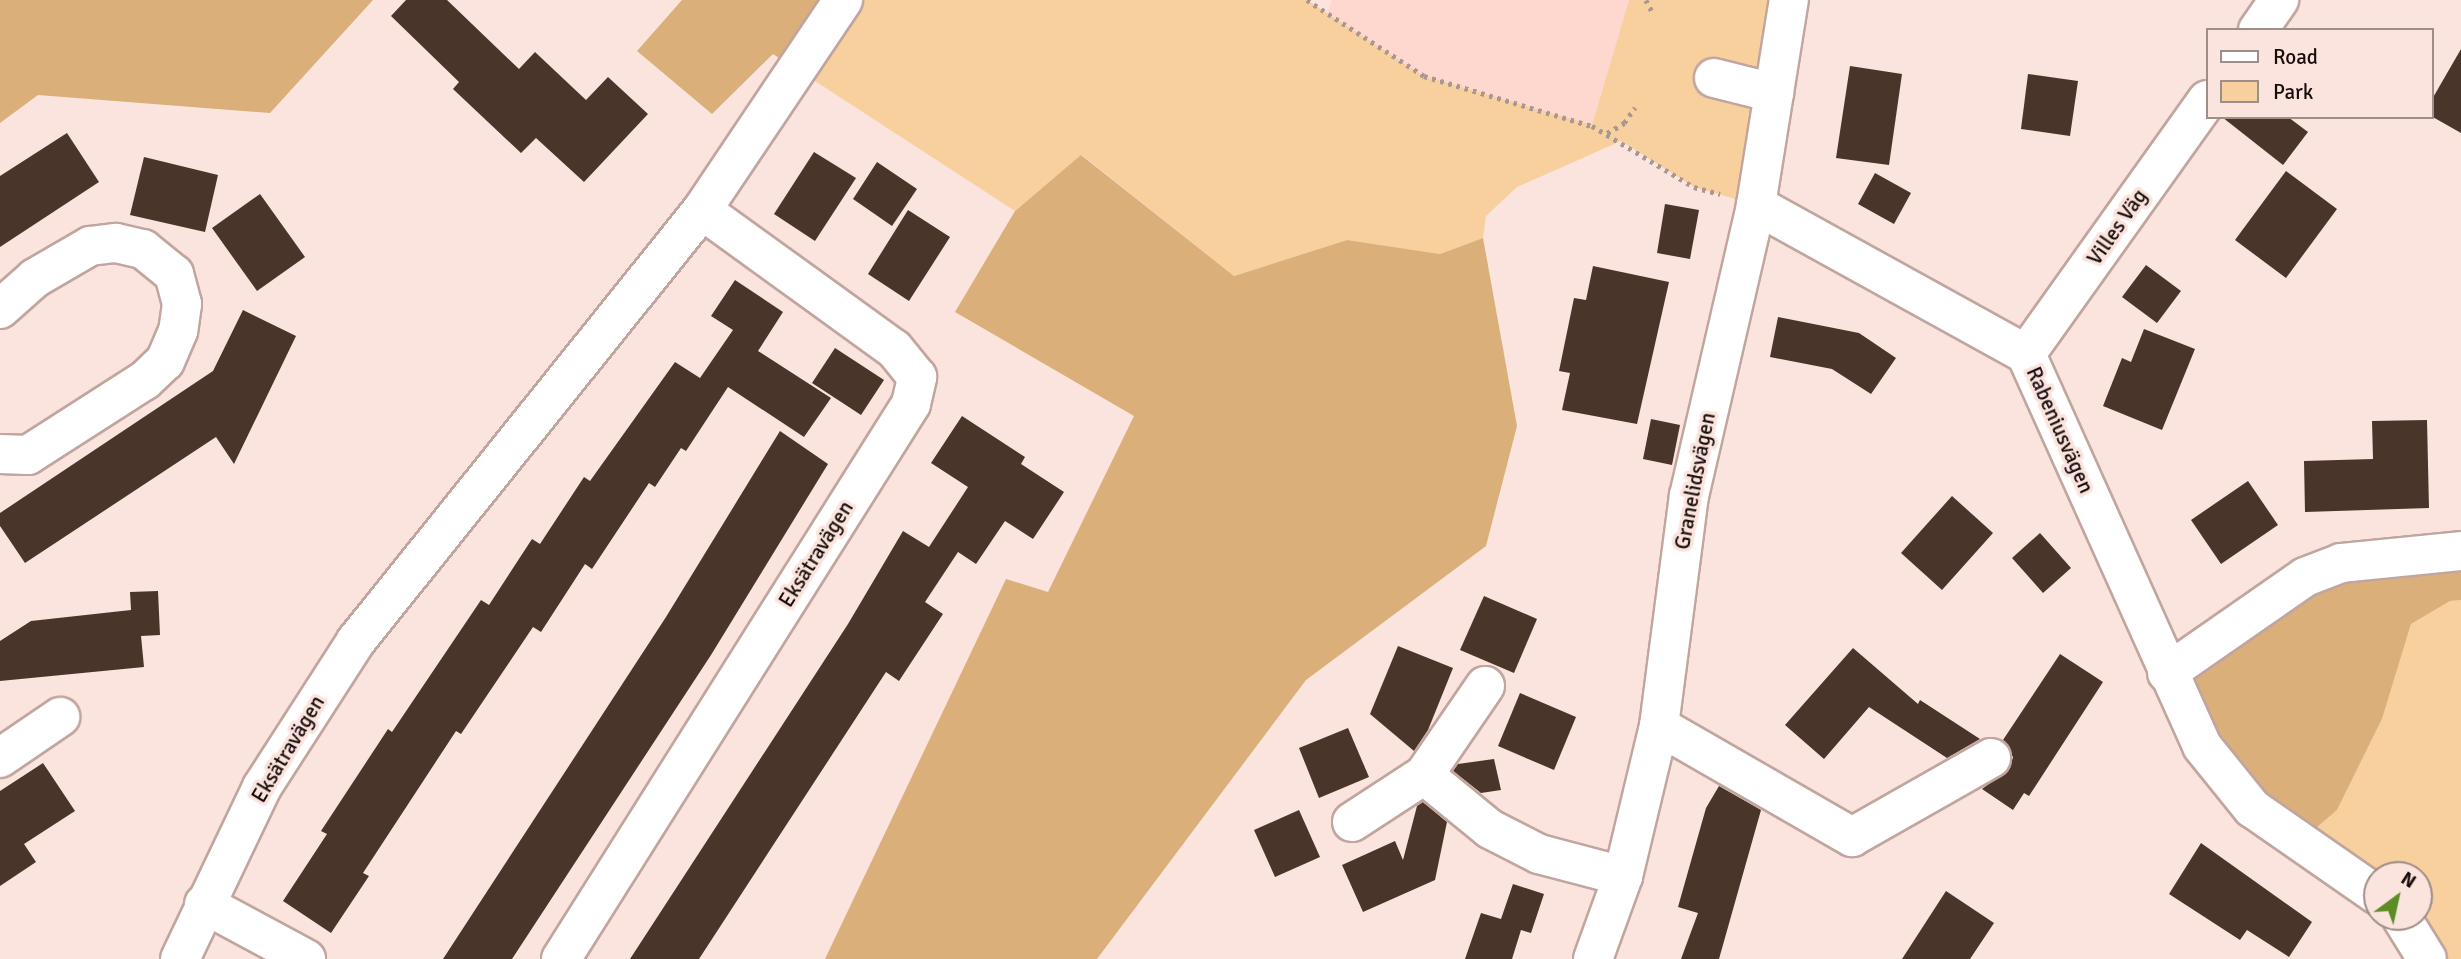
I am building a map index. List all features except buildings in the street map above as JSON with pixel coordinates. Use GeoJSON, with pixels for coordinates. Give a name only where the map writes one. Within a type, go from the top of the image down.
{"type":"FeatureCollection","features":[{"type":"Feature","properties":{"kind":"street","name":"Eksätravägen"},"geometry":{"type":"LineString","coordinates":[[180,959],[262,787],[356,641],[702,210],[843,0]]}},
{"type":"Feature","properties":{"kind":"street","name":"Granelidsvägen"},"geometry":{"type":"LineString","coordinates":[[1593,959],[1623,876],[1658,726],[1689,496],[1756,205],[1790,0]]}},
{"type":"Feature","properties":{"kind":"street"},"geometry":{"type":"LineString","coordinates":[[2259,28],[2279,0]]}},
{"type":"Feature","properties":{"kind":"street"},"geometry":{"type":"LineString","coordinates":[[1714,78],[1774,93]]}},
{"type":"Feature","properties":{"kind":"street","name":"Villes Väg"},"geometry":{"type":"LineString","coordinates":[[2026,354],[2206,101]]}},
{"type":"Feature","properties":{"kind":"street","name":"Rabeniusvägen"},"geometry":{"type":"LineString","coordinates":[[1756,205],[2026,354],[2202,746],[2252,808],[2363,885]]}},
{"type":"Feature","properties":{"kind":"street","name":"Eksätravägen"},"geometry":{"type":"LineString","coordinates":[[561,959],[911,404],[917,377],[894,349],[702,210]]}},
{"type":"Feature","properties":{"kind":"street"},"geometry":{"type":"LineString","coordinates":[[0,309],[35,278],[90,246],[116,243],[143,249],[174,274],[182,304],[178,331],[165,361],[145,380],[28,455],[0,454]]}},
{"type":"Feature","properties":{"kind":"street"},"geometry":{"type":"LineString","coordinates":[[2167,673],[2305,577],[2341,563],[2461,551]]}},
{"type":"Feature","properties":{"kind":"street"},"geometry":{"type":"LineString","coordinates":[[1352,822],[1424,775],[1444,752],[1485,686]]}},
{"type":"Feature","properties":{"kind":"street"},"geometry":{"type":"LineString","coordinates":[[0,758],[60,717]]}},
{"type":"Feature","properties":{"kind":"street"},"geometry":{"type":"LineString","coordinates":[[1658,726],[1852,837],[1992,758]]}},
{"type":"Feature","properties":{"kind":"street"},"geometry":{"type":"LineString","coordinates":[[1424,775],[1490,829],[1539,854],[1623,876]]}},
{"type":"Feature","properties":{"kind":"street"},"geometry":{"type":"LineString","coordinates":[[204,904],[306,959]]}},
{"type":"Feature","properties":{"kind":"street"},"geometry":{"type":"LineString","coordinates":[[2410,931],[2427,959]]}},
{"type":"Feature","properties":{"kind":"path"},"geometry":{"type":"LineString","coordinates":[[1307,0],[1424,76],[1606,133],[1694,187],[1756,205]]}},
{"type":"Feature","properties":{"kind":"path"},"geometry":{"type":"LineString","coordinates":[[1646,0],[1653,13]]}},
{"type":"Feature","properties":{"kind":"path"},"geometry":{"type":"LineString","coordinates":[[1606,133],[1624,123],[1635,107]]}},
{"type":"Feature","properties":{"kind":"shaded area"},"geometry":{"type":"Polygon","coordinates":[[[0,0],[373,0],[270,113],[38,95],[0,123],[0,0]]]}},
{"type":"Feature","properties":{"kind":"shaded area"},"geometry":{"type":"Polygon","coordinates":[[[682,0],[843,0],[798,70],[773,54],[712,114],[637,51],[682,0]]]}},
{"type":"Feature","properties":{"kind":"shaded area"},"geometry":{"type":"Polygon","coordinates":[[[1332,0],[1629,0],[1592,126],[1424,76],[1327,13],[1332,0]]]}},
{"type":"Feature","properties":{"kind":"shaded area"},"geometry":{"type":"Polygon","coordinates":[[[1081,155],[1234,276],[1347,240],[1440,254],[1483,238],[1517,426],[1486,546],[1306,680],[1097,959],[825,959],[1006,579],[1048,592],[1134,416],[955,312],[1015,211],[1081,155]]]}},
{"type":"Feature","properties":{"kind":"shaded area"},"geometry":{"type":"Polygon","coordinates":[[[2461,551],[2461,600],[2450,601],[2411,624],[2382,719],[2337,810],[2300,842],[2167,673],[2305,577],[2461,551]]]}},
{"type":"Feature","properties":{"kind":"green space"},"geometry":{"type":"Polygon","coordinates":[[[843,0],[1307,0],[1424,76],[1592,125],[1629,0],[1789,0],[1756,205],[1694,187],[1621,141],[1517,187],[1486,216],[1483,238],[1440,254],[1347,240],[1234,276],[1082,155],[1015,211],[798,70],[843,0]]]}},
{"type":"Feature","properties":{"kind":"green space"},"geometry":{"type":"Polygon","coordinates":[[[2461,600],[2461,959],[2427,959],[2422,931],[2433,931],[2433,861],[2363,861],[2363,869],[2300,842],[2337,810],[2382,719],[2411,624],[2450,601],[2461,600]]]}}]}
